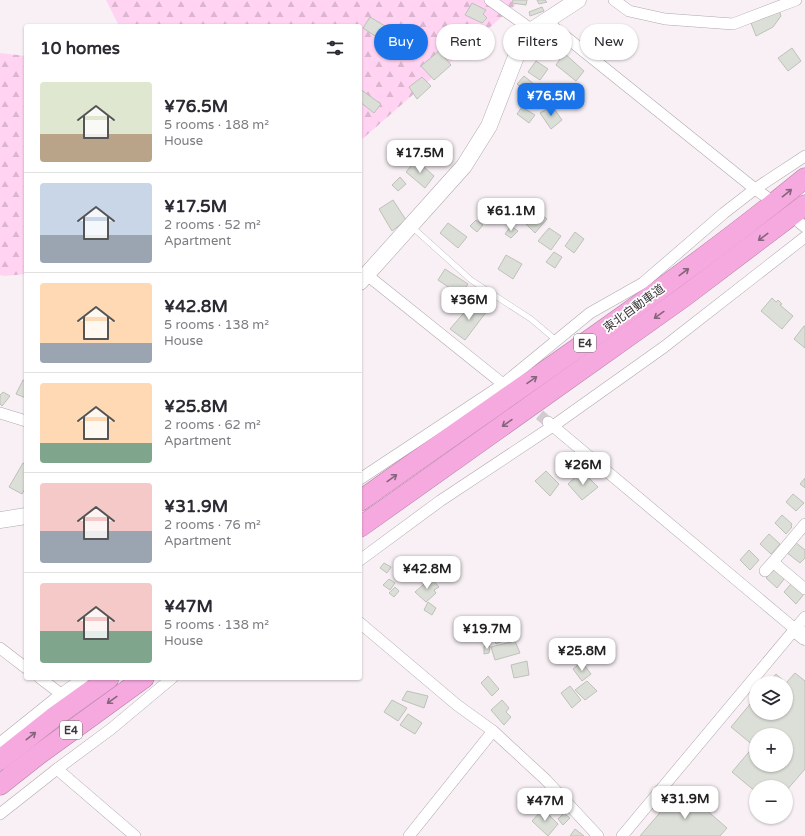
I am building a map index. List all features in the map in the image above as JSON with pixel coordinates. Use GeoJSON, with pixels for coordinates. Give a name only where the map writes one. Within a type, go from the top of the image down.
{"type":"FeatureCollection","features":[{"type":"Feature","properties":{"kind":"highway","name":"東北自動車道"},"geometry":{"type":"LineString","coordinates":[[362,500],[646,300],[750,223],[805,178]]}},
{"type":"Feature","properties":{"kind":"highway","name":"東北自動車道"},"geometry":{"type":"LineString","coordinates":[[362,526],[686,296],[803,218]]}},
{"type":"Feature","properties":{"kind":"highway","name":"E4"},"geometry":{"type":"LineString","coordinates":[[0,760],[53,718],[106,680]]}},
{"type":"Feature","properties":{"kind":"highway","name":"E4"},"geometry":{"type":"LineString","coordinates":[[0,785],[38,755],[141,680]]}},
{"type":"Feature","properties":{"kind":"street"},"geometry":{"type":"LineString","coordinates":[[490,0],[524,24]]}},
{"type":"Feature","properties":{"kind":"street"},"geometry":{"type":"LineString","coordinates":[[540,24],[578,0]]}},
{"type":"Feature","properties":{"kind":"street"},"geometry":{"type":"LineString","coordinates":[[614,0],[629,11],[665,19],[733,24],[796,0]]}},
{"type":"Feature","properties":{"kind":"street"},"geometry":{"type":"LineString","coordinates":[[546,20],[768,198]]}},
{"type":"Feature","properties":{"kind":"street"},"geometry":{"type":"LineString","coordinates":[[505,387],[363,279],[464,166],[489,126],[515,60]]}},
{"type":"Feature","properties":{"kind":"street"},"geometry":{"type":"LineString","coordinates":[[362,478],[505,387],[590,313],[643,283],[724,213],[755,189],[805,156]]}},
{"type":"Feature","properties":{"kind":"street"},"geometry":{"type":"LineString","coordinates":[[362,559],[440,501],[664,347],[805,237]]}},
{"type":"Feature","properties":{"kind":"street"},"geometry":{"type":"LineString","coordinates":[[0,413],[24,420]]}},
{"type":"Feature","properties":{"kind":"street"},"geometry":{"type":"LineString","coordinates":[[550,424],[802,628],[622,836]]}},
{"type":"Feature","properties":{"kind":"street"},"geometry":{"type":"LineString","coordinates":[[0,520],[24,516]]}},
{"type":"Feature","properties":{"kind":"street"},"geometry":{"type":"LineString","coordinates":[[765,571],[805,524]]}},
{"type":"Feature","properties":{"kind":"street"},"geometry":{"type":"LineString","coordinates":[[773,562],[805,589]]}},
{"type":"Feature","properties":{"kind":"street"},"geometry":{"type":"LineString","coordinates":[[362,625],[457,705],[493,731],[546,780],[598,836]]}},
{"type":"Feature","properties":{"kind":"street"},"geometry":{"type":"LineString","coordinates":[[0,648],[24,666]]}},
{"type":"Feature","properties":{"kind":"street"},"geometry":{"type":"LineString","coordinates":[[43,680],[61,694]]}},
{"type":"Feature","properties":{"kind":"street"},"geometry":{"type":"LineString","coordinates":[[0,743],[80,680]]}},
{"type":"Feature","properties":{"kind":"street"},"geometry":{"type":"LineString","coordinates":[[0,814],[111,729],[170,680]]}},
{"type":"Feature","properties":{"kind":"street"},"geometry":{"type":"LineString","coordinates":[[409,836],[493,731]]}},
{"type":"Feature","properties":{"kind":"street"},"geometry":{"type":"LineString","coordinates":[[57,769],[135,836]]}},
{"type":"Feature","properties":{"kind":"lane"},"geometry":{"type":"LineString","coordinates":[[411,226],[471,280],[531,319],[557,341]]}},
{"type":"Feature","properties":{"kind":"green space"},"geometry":{"type":"Polygon","coordinates":[[[106,0],[521,0],[494,24],[436,24],[436,60],[452,60],[362,139],[362,24],[118,24],[106,0]]]}},
{"type":"Feature","properties":{"kind":"green space"},"geometry":{"type":"Polygon","coordinates":[[[0,53],[24,56],[24,274],[0,275],[0,53]]]}},
{"type":"Feature","properties":{"kind":"building"},"geometry":{"type":"Polygon","coordinates":[[[513,0],[527,0],[526,5],[512,3],[513,0]]]}},
{"type":"Feature","properties":{"kind":"building"},"geometry":{"type":"Polygon","coordinates":[[[537,0],[545,0],[547,2],[539,4],[537,0]]]}},
{"type":"Feature","properties":{"kind":"building"},"geometry":{"type":"Polygon","coordinates":[[[472,3],[486,10],[483,14],[487,18],[482,23],[465,15],[472,3]]]}},
{"type":"Feature","properties":{"kind":"building"},"geometry":{"type":"Polygon","coordinates":[[[542,7],[544,11],[530,16],[529,12],[542,7]]]}},
{"type":"Feature","properties":{"kind":"building"},"geometry":{"type":"Polygon","coordinates":[[[779,10],[781,16],[773,27],[756,36],[751,23],[779,10]]]}},
{"type":"Feature","properties":{"kind":"building"},"geometry":{"type":"Polygon","coordinates":[[[370,17],[382,24],[374,24],[374,35],[363,28],[370,17]]]}},
{"type":"Feature","properties":{"kind":"building"},"geometry":{"type":"Polygon","coordinates":[[[792,48],[801,61],[788,71],[778,58],[792,48]]]}},
{"type":"Feature","properties":{"kind":"building"},"geometry":{"type":"Polygon","coordinates":[[[436,54],[436,60],[447,60],[451,65],[434,80],[421,66],[436,54]]]}},
{"type":"Feature","properties":{"kind":"building"},"geometry":{"type":"Polygon","coordinates":[[[559,60],[572,60],[584,71],[576,81],[556,65],[559,60]]]}},
{"type":"Feature","properties":{"kind":"building"},"geometry":{"type":"Polygon","coordinates":[[[536,61],[548,69],[540,80],[528,72],[536,61]]]}},
{"type":"Feature","properties":{"kind":"building"},"geometry":{"type":"Polygon","coordinates":[[[524,76],[545,93],[538,101],[535,99],[527,108],[520,103],[520,87],[517,84],[524,76]]]}},
{"type":"Feature","properties":{"kind":"building"},"geometry":{"type":"Polygon","coordinates":[[[422,77],[431,86],[417,99],[409,87],[422,77]]]}},
{"type":"Feature","properties":{"kind":"building"},"geometry":{"type":"Polygon","coordinates":[[[362,90],[381,104],[374,113],[362,104],[362,90]]]}},
{"type":"Feature","properties":{"kind":"building"},"geometry":{"type":"Polygon","coordinates":[[[552,106],[562,120],[551,129],[540,113],[552,106]]]}},
{"type":"Feature","properties":{"kind":"building"},"geometry":{"type":"Polygon","coordinates":[[[522,107],[535,115],[529,123],[517,114],[522,107]]]}},
{"type":"Feature","properties":{"kind":"building"},"geometry":{"type":"Polygon","coordinates":[[[416,160],[434,176],[425,188],[406,172],[416,160]]]}},
{"type":"Feature","properties":{"kind":"building"},"geometry":{"type":"Polygon","coordinates":[[[400,177],[406,184],[398,191],[392,185],[400,177]]]}},
{"type":"Feature","properties":{"kind":"building"},"geometry":{"type":"Polygon","coordinates":[[[393,200],[406,220],[392,231],[379,209],[393,200]]]}},
{"type":"Feature","properties":{"kind":"building"},"geometry":{"type":"Polygon","coordinates":[[[529,204],[547,219],[535,233],[518,216],[529,204]]]}},
{"type":"Feature","properties":{"kind":"building"},"geometry":{"type":"Polygon","coordinates":[[[476,220],[483,225],[477,232],[470,226],[476,220]]]}},
{"type":"Feature","properties":{"kind":"building"},"geometry":{"type":"Polygon","coordinates":[[[448,223],[467,237],[458,248],[440,233],[448,223]]]}},
{"type":"Feature","properties":{"kind":"building"},"geometry":{"type":"Polygon","coordinates":[[[511,226],[518,231],[511,238],[505,234],[511,226]]]}},
{"type":"Feature","properties":{"kind":"building"},"geometry":{"type":"Polygon","coordinates":[[[549,228],[561,236],[551,250],[538,241],[549,228]]]}},
{"type":"Feature","properties":{"kind":"building"},"geometry":{"type":"Polygon","coordinates":[[[575,232],[584,239],[574,253],[565,246],[575,232]]]}},
{"type":"Feature","properties":{"kind":"building"},"geometry":{"type":"Polygon","coordinates":[[[554,252],[562,257],[555,268],[546,262],[554,252]]]}},
{"type":"Feature","properties":{"kind":"building"},"geometry":{"type":"Polygon","coordinates":[[[506,255],[522,264],[513,279],[498,269],[506,255]]]}},
{"type":"Feature","properties":{"kind":"building"},"geometry":{"type":"Polygon","coordinates":[[[445,269],[468,284],[460,295],[438,280],[445,269]]]}},
{"type":"Feature","properties":{"kind":"building"},"geometry":{"type":"Polygon","coordinates":[[[772,298],[776,302],[778,300],[782,304],[780,305],[793,316],[782,329],[761,311],[772,298]]]}},
{"type":"Feature","properties":{"kind":"building"},"geometry":{"type":"Polygon","coordinates":[[[474,301],[487,311],[465,340],[450,329],[474,301]]]}},
{"type":"Feature","properties":{"kind":"building"},"geometry":{"type":"Polygon","coordinates":[[[805,326],[805,348],[794,339],[805,326]]]}},
{"type":"Feature","properties":{"kind":"building"},"geometry":{"type":"Polygon","coordinates":[[[23,380],[24,380],[24,397],[16,394],[23,380]]]}},
{"type":"Feature","properties":{"kind":"building"},"geometry":{"type":"Polygon","coordinates":[[[3,392],[10,396],[2,406],[0,404],[0,395],[3,392]]]}},
{"type":"Feature","properties":{"kind":"building"},"geometry":{"type":"Polygon","coordinates":[[[24,463],[24,490],[22,494],[9,487],[24,463]]]}},
{"type":"Feature","properties":{"kind":"building"},"geometry":{"type":"Polygon","coordinates":[[[546,471],[559,484],[550,496],[535,481],[546,471]]]}},
{"type":"Feature","properties":{"kind":"building"},"geometry":{"type":"Polygon","coordinates":[[[582,471],[598,487],[582,500],[568,484],[582,471]]]}},
{"type":"Feature","properties":{"kind":"building"},"geometry":{"type":"Polygon","coordinates":[[[805,478],[805,488],[800,484],[805,478]]]}},
{"type":"Feature","properties":{"kind":"building"},"geometry":{"type":"Polygon","coordinates":[[[793,494],[804,503],[796,511],[786,502],[793,494]]]}},
{"type":"Feature","properties":{"kind":"building"},"geometry":{"type":"Polygon","coordinates":[[[782,515],[792,524],[792,527],[786,534],[775,523],[782,515]]]}},
{"type":"Feature","properties":{"kind":"building"},"geometry":{"type":"Polygon","coordinates":[[[769,534],[780,544],[771,554],[760,544],[769,534]]]}},
{"type":"Feature","properties":{"kind":"building"},"geometry":{"type":"Polygon","coordinates":[[[795,542],[805,550],[805,558],[800,563],[786,552],[795,542]]]}},
{"type":"Feature","properties":{"kind":"building"},"geometry":{"type":"Polygon","coordinates":[[[749,550],[759,560],[750,570],[740,560],[749,550]]]}},
{"type":"Feature","properties":{"kind":"building"},"geometry":{"type":"Polygon","coordinates":[[[405,561],[417,571],[409,581],[395,571],[405,561]]]}},
{"type":"Feature","properties":{"kind":"building"},"geometry":{"type":"Polygon","coordinates":[[[384,563],[391,567],[387,573],[380,568],[384,563]]]}},
{"type":"Feature","properties":{"kind":"building"},"geometry":{"type":"Polygon","coordinates":[[[774,569],[785,578],[777,588],[766,578],[774,569]]]}},
{"type":"Feature","properties":{"kind":"building"},"geometry":{"type":"Polygon","coordinates":[[[431,578],[439,587],[434,590],[436,593],[426,602],[415,592],[431,578]]]}},
{"type":"Feature","properties":{"kind":"building"},"geometry":{"type":"Polygon","coordinates":[[[389,579],[395,583],[390,590],[383,585],[389,579]]]}},
{"type":"Feature","properties":{"kind":"building"},"geometry":{"type":"Polygon","coordinates":[[[791,584],[804,594],[796,604],[784,592],[791,584]]]}},
{"type":"Feature","properties":{"kind":"building"},"geometry":{"type":"Polygon","coordinates":[[[395,587],[399,591],[394,597],[389,593],[395,587]]]}},
{"type":"Feature","properties":{"kind":"building"},"geometry":{"type":"Polygon","coordinates":[[[428,602],[436,608],[432,615],[424,610],[428,602]]]}},
{"type":"Feature","properties":{"kind":"building"},"geometry":{"type":"Polygon","coordinates":[[[502,636],[503,641],[496,644],[494,638],[502,636]]]}},
{"type":"Feature","properties":{"kind":"building"},"geometry":{"type":"Polygon","coordinates":[[[515,641],[520,653],[495,660],[491,647],[515,641]]]}},
{"type":"Feature","properties":{"kind":"building"},"geometry":{"type":"Polygon","coordinates":[[[484,646],[490,646],[489,653],[484,654],[484,646]]]}},
{"type":"Feature","properties":{"kind":"building"},"geometry":{"type":"Polygon","coordinates":[[[527,661],[529,675],[514,678],[511,665],[527,661]]]}},
{"type":"Feature","properties":{"kind":"building"},"geometry":{"type":"Polygon","coordinates":[[[582,662],[591,674],[582,681],[573,669],[582,662]]]}},
{"type":"Feature","properties":{"kind":"building"},"geometry":{"type":"Polygon","coordinates":[[[795,673],[805,681],[805,769],[793,783],[793,780],[749,780],[749,786],[732,772],[749,752],[749,772],[793,772],[793,728],[749,728],[749,742],[731,727],[749,705],[749,720],[793,720],[792,676],[795,673]]]}},
{"type":"Feature","properties":{"kind":"building"},"geometry":{"type":"Polygon","coordinates":[[[488,676],[499,689],[492,696],[481,683],[488,676]]]}},
{"type":"Feature","properties":{"kind":"building"},"geometry":{"type":"Polygon","coordinates":[[[587,681],[597,691],[585,700],[575,690],[587,681]]]}},
{"type":"Feature","properties":{"kind":"building"},"geometry":{"type":"Polygon","coordinates":[[[570,686],[581,700],[572,708],[561,693],[570,686]]]}},
{"type":"Feature","properties":{"kind":"building"},"geometry":{"type":"Polygon","coordinates":[[[407,691],[428,696],[424,708],[402,700],[407,691]]]}},
{"type":"Feature","properties":{"kind":"building"},"geometry":{"type":"Polygon","coordinates":[[[392,700],[407,708],[398,721],[384,712],[392,700]]]}},
{"type":"Feature","properties":{"kind":"building"},"geometry":{"type":"Polygon","coordinates":[[[502,700],[509,708],[506,712],[511,717],[504,725],[491,710],[502,700]]]}},
{"type":"Feature","properties":{"kind":"building"},"geometry":{"type":"Polygon","coordinates":[[[408,714],[422,723],[415,734],[400,725],[408,714]]]}},
{"type":"Feature","properties":{"kind":"building"},"geometry":{"type":"Polygon","coordinates":[[[681,788],[727,828],[720,836],[640,836],[681,788]]]}},
{"type":"Feature","properties":{"kind":"building"},"geometry":{"type":"Polygon","coordinates":[[[543,809],[558,824],[548,836],[532,821],[543,809]]]}},
{"type":"Feature","properties":{"kind":"building"},"geometry":{"type":"Polygon","coordinates":[[[564,813],[570,818],[563,825],[558,819],[564,813]]]}},
{"type":"Feature","properties":{"kind":"building"},"geometry":{"type":"Polygon","coordinates":[[[575,829],[584,836],[570,836],[575,829]]]}},
{"type":"Feature","properties":{"kind":"tunnel"},"geometry":{"type":"LineString","coordinates":[[527,404],[548,422]]}}]}
